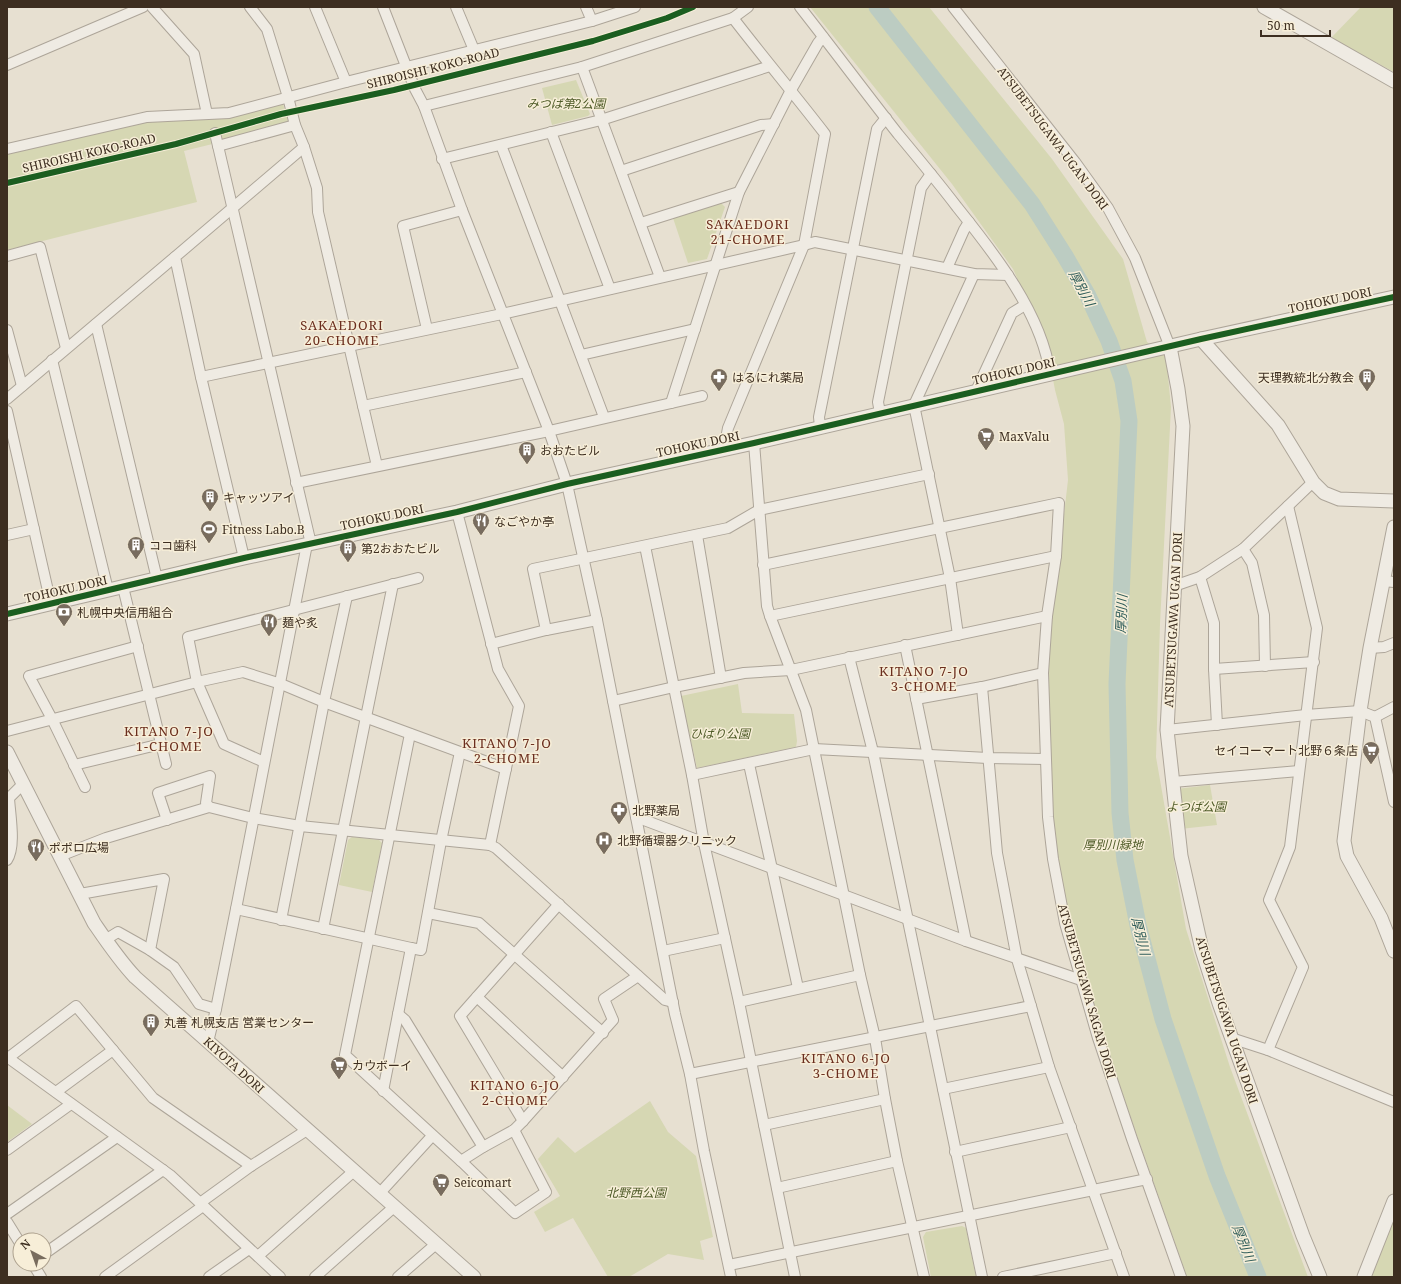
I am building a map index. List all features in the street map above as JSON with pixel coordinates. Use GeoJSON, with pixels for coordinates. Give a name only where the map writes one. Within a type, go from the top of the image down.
{"type":"FeatureCollection","features":[{"type":"Feature","properties":{"kind":"street"},"geometry":{"type":"LineString","coordinates":[[7,64],[143,7]]}},
{"type":"Feature","properties":{"kind":"street"},"geometry":{"type":"LineString","coordinates":[[152,7],[194,54],[207,114]]}},
{"type":"Feature","properties":{"kind":"street"},"geometry":{"type":"LineString","coordinates":[[250,7],[267,29],[295,125],[304,147],[317,188],[318,212],[377,466]]}},
{"type":"Feature","properties":{"kind":"street"},"geometry":{"type":"LineString","coordinates":[[315,7],[346,82]]}},
{"type":"Feature","properties":{"kind":"street"},"geometry":{"type":"LineString","coordinates":[[382,7],[424,106],[442,159],[549,431],[567,484],[597,620],[673,1002],[690,1074],[704,1151],[731,1277]]}},
{"type":"Feature","properties":{"kind":"street"},"geometry":{"type":"LineString","coordinates":[[456,7],[474,50]]}},
{"type":"Feature","properties":{"kind":"street"},"geometry":{"type":"LineString","coordinates":[[586,7],[592,21]]}},
{"type":"Feature","properties":{"kind":"street"},"geometry":{"type":"LineString","coordinates":[[7,149],[147,117],[229,113],[346,82],[592,21],[635,7]]}},
{"type":"Feature","properties":{"kind":"street"},"geometry":{"type":"LineString","coordinates":[[424,106],[582,68],[733,18],[748,7]]}},
{"type":"Feature","properties":{"kind":"street"},"geometry":{"type":"LineString","coordinates":[[800,7],[969,222],[1008,275],[1040,336],[1050,374]]}},
{"type":"Feature","properties":{"kind":"street","name":"ATSUBETSUGAWA UGAN DORI"},"geometry":{"type":"LineString","coordinates":[[953,7],[1075,162],[1108,208],[1135,258],[1170,347],[1183,426],[1167,730],[1181,856],[1202,950],[1231,1038],[1303,1236],[1320,1277]]}},
{"type":"Feature","properties":{"kind":"street"},"geometry":{"type":"LineString","coordinates":[[1264,7],[1394,81]]}},
{"type":"Feature","properties":{"kind":"street"},"geometry":{"type":"LineString","coordinates":[[724,449],[728,428],[804,244],[825,134],[733,18]]}},
{"type":"Feature","properties":{"kind":"street"},"geometry":{"type":"LineString","coordinates":[[671,402],[739,192],[791,90],[823,37]]}},
{"type":"Feature","properties":{"kind":"street"},"geometry":{"type":"LineString","coordinates":[[442,159],[601,120],[770,66]]}},
{"type":"Feature","properties":{"kind":"street"},"geometry":{"type":"LineString","coordinates":[[582,68],[660,277]]}},
{"type":"Feature","properties":{"kind":"street"},"geometry":{"type":"LineString","coordinates":[[820,427],[819,417],[877,129],[886,118]]}},
{"type":"Feature","properties":{"kind":"street"},"geometry":{"type":"LineString","coordinates":[[621,171],[761,125],[774,124]]}},
{"type":"Feature","properties":{"kind":"street"},"geometry":{"type":"LineString","coordinates":[[218,146],[295,125]]}},
{"type":"Feature","properties":{"kind":"street"},"geometry":{"type":"LineString","coordinates":[[551,132],[610,289]]}},
{"type":"Feature","properties":{"kind":"street"},"geometry":{"type":"LineString","coordinates":[[208,1042],[216,1009],[264,762],[309,544],[215,133]]}},
{"type":"Feature","properties":{"kind":"street"},"geometry":{"type":"LineString","coordinates":[[501,145],[604,417]]}},
{"type":"Feature","properties":{"kind":"street"},"geometry":{"type":"LineString","coordinates":[[7,399],[304,147]]}},
{"type":"Feature","properties":{"kind":"street"},"geometry":{"type":"LineString","coordinates":[[880,413],[878,402],[921,188],[931,174]]}},
{"type":"Feature","properties":{"kind":"street"},"geometry":{"type":"LineString","coordinates":[[640,223],[739,192]]}},
{"type":"Feature","properties":{"kind":"street"},"geometry":{"type":"LineString","coordinates":[[427,329],[403,226],[462,210]]}},
{"type":"Feature","properties":{"kind":"street"},"geometry":{"type":"LineString","coordinates":[[946,268],[969,222]]}},
{"type":"Feature","properties":{"kind":"street"},"geometry":{"type":"LineString","coordinates":[[201,378],[348,345],[502,314],[815,242],[974,274],[1008,275]]}},
{"type":"Feature","properties":{"kind":"street"},"geometry":{"type":"LineString","coordinates":[[7,256],[40,247],[66,348]]}},
{"type":"Feature","properties":{"kind":"street"},"geometry":{"type":"LineString","coordinates":[[175,257],[201,378],[244,558]]}},
{"type":"Feature","properties":{"kind":"street"},"geometry":{"type":"LineString","coordinates":[[958,634],[950,578],[914,405],[974,274]]}},
{"type":"Feature","properties":{"kind":"street","name":"TOHOKU DORI"},"geometry":{"type":"LineString","coordinates":[[7,614],[244,558],[457,512],[567,484],[754,443],[976,390],[1394,297]]}},
{"type":"Feature","properties":{"kind":"street"},"geometry":{"type":"LineString","coordinates":[[976,390],[1012,314],[1025,305]]}},
{"type":"Feature","properties":{"kind":"street"},"geometry":{"type":"LineString","coordinates":[[96,324],[157,579]]}},
{"type":"Feature","properties":{"kind":"street"},"geometry":{"type":"LineString","coordinates":[[581,355],[695,329]]}},
{"type":"Feature","properties":{"kind":"street"},"geometry":{"type":"LineString","coordinates":[[7,330],[11,358],[22,386]]}},
{"type":"Feature","properties":{"kind":"street"},"geometry":{"type":"LineString","coordinates":[[1200,339],[1278,425],[1313,482],[1324,493],[1339,499],[1394,501]]}},
{"type":"Feature","properties":{"kind":"street"},"geometry":{"type":"LineString","coordinates":[[52,360],[108,590]]}},
{"type":"Feature","properties":{"kind":"street"},"geometry":{"type":"LineString","coordinates":[[363,406],[526,372]]}},
{"type":"Feature","properties":{"kind":"street"},"geometry":{"type":"LineString","coordinates":[[296,483],[549,431],[604,417],[702,396]]}},
{"type":"Feature","properties":{"kind":"street"},"geometry":{"type":"LineString","coordinates":[[7,411],[51,604]]}},
{"type":"Feature","properties":{"kind":"street"},"geometry":{"type":"LineString","coordinates":[[754,443],[767,606],[806,710],[860,975],[875,1038],[885,1099],[924,1277]]}},
{"type":"Feature","properties":{"kind":"street"},"geometry":{"type":"LineString","coordinates":[[546,630],[533,569],[728,528],[759,510],[929,474]]}},
{"type":"Feature","properties":{"kind":"street"},"geometry":{"type":"LineString","coordinates":[[1174,586],[1200,577],[1243,549],[1313,482]]}},
{"type":"Feature","properties":{"kind":"street","name":"ATSUBETSUGAWA SAGAN DORI"},"geometry":{"type":"LineString","coordinates":[[940,528],[1059,504],[1056,556],[1047,616],[1043,673],[1048,817],[1055,871],[1065,923],[1098,1038],[1181,1277]]}},
{"type":"Feature","properties":{"kind":"street"},"geometry":{"type":"LineString","coordinates":[[1268,1050],[1303,967],[1269,900],[1290,847],[1317,628],[1288,506]]}},
{"type":"Feature","properties":{"kind":"street"},"geometry":{"type":"LineString","coordinates":[[457,512],[498,669],[519,706],[490,846]]}},
{"type":"Feature","properties":{"kind":"street"},"geometry":{"type":"LineString","coordinates":[[1394,527],[1388,581],[1370,648],[1360,711],[1344,841],[1347,856],[1381,918],[1394,951]]}},
{"type":"Feature","properties":{"kind":"street"},"geometry":{"type":"LineString","coordinates":[[763,565],[940,528]]}},
{"type":"Feature","properties":{"kind":"street"},"geometry":{"type":"LineString","coordinates":[[7,535],[34,529]]}},
{"type":"Feature","properties":{"kind":"street"},"geometry":{"type":"LineString","coordinates":[[696,535],[721,678]]}},
{"type":"Feature","properties":{"kind":"street"},"geometry":{"type":"LineString","coordinates":[[645,546],[692,775],[704,843],[739,1002],[795,1277]]}},
{"type":"Feature","properties":{"kind":"street"},"geometry":{"type":"LineString","coordinates":[[1243,549],[1252,563],[1264,615],[1265,666]]}},
{"type":"Feature","properties":{"kind":"street"},"geometry":{"type":"LineString","coordinates":[[770,616],[1056,556]]}},
{"type":"Feature","properties":{"kind":"street"},"geometry":{"type":"LineString","coordinates":[[1200,577],[1214,622],[1214,670],[1217,725]]}},
{"type":"Feature","properties":{"kind":"street"},"geometry":{"type":"LineString","coordinates":[[264,762],[224,744],[197,682],[188,637],[418,578]]}},
{"type":"Feature","properties":{"kind":"street"},"geometry":{"type":"LineString","coordinates":[[323,929],[393,584]]}},
{"type":"Feature","properties":{"kind":"street"},"geometry":{"type":"LineString","coordinates":[[123,587],[166,764]]}},
{"type":"Feature","properties":{"kind":"street"},"geometry":{"type":"LineString","coordinates":[[282,920],[346,596]]}},
{"type":"Feature","properties":{"kind":"street"},"geometry":{"type":"LineString","coordinates":[[613,701],[744,673],[791,670],[1047,616]]}},
{"type":"Feature","properties":{"kind":"street"},"geometry":{"type":"LineString","coordinates":[[491,644],[546,630],[597,620]]}},
{"type":"Feature","properties":{"kind":"street"},"geometry":{"type":"LineString","coordinates":[[1370,648],[1384,647],[1394,643]]}},
{"type":"Feature","properties":{"kind":"street"},"geometry":{"type":"LineString","coordinates":[[905,645],[966,941]]}},
{"type":"Feature","properties":{"kind":"street"},"geometry":{"type":"LineString","coordinates":[[85,788],[52,719],[29,676],[138,646]]}},
{"type":"Feature","properties":{"kind":"street"},"geometry":{"type":"LineString","coordinates":[[849,657],[873,752],[982,1277]]}},
{"type":"Feature","properties":{"kind":"street"},"geometry":{"type":"LineString","coordinates":[[1214,670],[1314,662]]}},
{"type":"Feature","properties":{"kind":"street"},"geometry":{"type":"LineString","coordinates":[[7,731],[197,682],[243,672],[281,684],[324,702],[506,769]]}},
{"type":"Feature","properties":{"kind":"street"},"geometry":{"type":"LineString","coordinates":[[916,699],[982,687],[1043,673]]}},
{"type":"Feature","properties":{"kind":"street"},"geometry":{"type":"LineString","coordinates":[[982,687],[997,853],[1018,959],[1049,1067],[1124,1277]]}},
{"type":"Feature","properties":{"kind":"street"},"geometry":{"type":"LineString","coordinates":[[1167,730],[1306,715],[1360,711],[1375,717],[1394,707]]}},
{"type":"Feature","properties":{"kind":"street"},"geometry":{"type":"LineString","coordinates":[[1375,717],[1391,774],[1394,802]]}},
{"type":"Feature","properties":{"kind":"street"},"geometry":{"type":"LineString","coordinates":[[410,734],[345,1055],[461,1161],[515,1213],[546,1192],[514,1130]]}},
{"type":"Feature","properties":{"kind":"street"},"geometry":{"type":"LineString","coordinates":[[74,765],[161,744]]}},
{"type":"Feature","properties":{"kind":"street"},"geometry":{"type":"LineString","coordinates":[[692,775],[814,749],[988,758],[1045,759]]}},
{"type":"Feature","properties":{"kind":"street","name":"KIYOTA DORI"},"geometry":{"type":"LineString","coordinates":[[7,752],[105,940],[124,965],[135,977],[474,1277]]}},
{"type":"Feature","properties":{"kind":"street"},"geometry":{"type":"LineString","coordinates":[[236,909],[421,950],[441,840],[460,752]]}},
{"type":"Feature","properties":{"kind":"street"},"geometry":{"type":"LineString","coordinates":[[749,764],[798,988]]}},
{"type":"Feature","properties":{"kind":"street"},"geometry":{"type":"LineString","coordinates":[[1173,782],[1299,771]]}},
{"type":"Feature","properties":{"kind":"street"},"geometry":{"type":"LineString","coordinates":[[167,820],[158,793],[210,776],[206,803],[209,807]]}},
{"type":"Feature","properties":{"kind":"street"},"geometry":{"type":"LineString","coordinates":[[7,860],[11,854],[12,837],[9,798],[23,784]]}},
{"type":"Feature","properties":{"kind":"street"},"geometry":{"type":"LineString","coordinates":[[60,856],[106,838],[209,807],[253,818],[300,826],[490,846],[496,848],[665,1000],[673,1002]]}},
{"type":"Feature","properties":{"kind":"street"},"geometry":{"type":"LineString","coordinates":[[636,817],[966,941],[1081,980]]}},
{"type":"Feature","properties":{"kind":"street"},"geometry":{"type":"LineString","coordinates":[[80,894],[164,879],[150,950]]}},
{"type":"Feature","properties":{"kind":"street"},"geometry":{"type":"LineString","coordinates":[[523,1121],[460,1016],[559,904]]}},
{"type":"Feature","properties":{"kind":"street"},"geometry":{"type":"LineString","coordinates":[[428,913],[479,923],[602,1032]]}},
{"type":"Feature","properties":{"kind":"street"},"geometry":{"type":"LineString","coordinates":[[105,940],[118,932],[150,950],[174,967],[199,1004],[216,1009]]}},
{"type":"Feature","properties":{"kind":"street"},"geometry":{"type":"LineString","coordinates":[[663,951],[725,938]]}},
{"type":"Feature","properties":{"kind":"street"},"geometry":{"type":"LineString","coordinates":[[383,1091],[412,948]]}},
{"type":"Feature","properties":{"kind":"street"},"geometry":{"type":"LineString","coordinates":[[739,1002],[860,975]]}},
{"type":"Feature","properties":{"kind":"street"},"geometry":{"type":"LineString","coordinates":[[461,1161],[514,1130],[523,1121],[614,1020],[604,999],[638,976]]}},
{"type":"Feature","properties":{"kind":"street"},"geometry":{"type":"LineString","coordinates":[[477,997],[563,1077]]}},
{"type":"Feature","properties":{"kind":"street"},"geometry":{"type":"LineString","coordinates":[[251,1166],[153,1098],[76,1006],[7,1057],[163,1170],[202,1204],[280,1277]]}},
{"type":"Feature","properties":{"kind":"street"},"geometry":{"type":"LineString","coordinates":[[690,1074],[1031,1006]]}},
{"type":"Feature","properties":{"kind":"street"},"geometry":{"type":"LineString","coordinates":[[398,1014],[405,1020],[483,1147]]}},
{"type":"Feature","properties":{"kind":"street"},"geometry":{"type":"LineString","coordinates":[[1231,1038],[1268,1050],[1394,1102]]}},
{"type":"Feature","properties":{"kind":"street"},"geometry":{"type":"LineString","coordinates":[[56,1092],[113,1050]]}},
{"type":"Feature","properties":{"kind":"street"},"geometry":{"type":"LineString","coordinates":[[943,1089],[1049,1067]]}},
{"type":"Feature","properties":{"kind":"street"},"geometry":{"type":"LineString","coordinates":[[764,1125],[885,1099]]}},
{"type":"Feature","properties":{"kind":"street"},"geometry":{"type":"LineString","coordinates":[[7,1150],[71,1104]]}},
{"type":"Feature","properties":{"kind":"street"},"geometry":{"type":"LineString","coordinates":[[955,1152],[1071,1127]]}},
{"type":"Feature","properties":{"kind":"street"},"geometry":{"type":"LineString","coordinates":[[105,1277],[251,1166],[307,1130]]}},
{"type":"Feature","properties":{"kind":"street"},"geometry":{"type":"LineString","coordinates":[[379,1194],[432,1136]]}},
{"type":"Feature","properties":{"kind":"street"},"geometry":{"type":"LineString","coordinates":[[7,1214],[117,1137]]}},
{"type":"Feature","properties":{"kind":"street"},"geometry":{"type":"LineString","coordinates":[[777,1188],[898,1161]]}},
{"type":"Feature","properties":{"kind":"street"},"geometry":{"type":"LineString","coordinates":[[52,1248],[163,1170]]}},
{"type":"Feature","properties":{"kind":"street"},"geometry":{"type":"LineString","coordinates":[[258,1256],[354,1171]]}},
{"type":"Feature","properties":{"kind":"street"},"geometry":{"type":"LineString","coordinates":[[728,1265],[1146,1179]]}},
{"type":"Feature","properties":{"kind":"street"},"geometry":{"type":"LineString","coordinates":[[1364,1277],[1394,1201]]}},
{"type":"Feature","properties":{"kind":"street"},"geometry":{"type":"LineString","coordinates":[[315,1277],[394,1207]]}},
{"type":"Feature","properties":{"kind":"street"},"geometry":{"type":"LineString","coordinates":[[7,1222],[13,1232]]}},
{"type":"Feature","properties":{"kind":"street"},"geometry":{"type":"LineString","coordinates":[[398,1277],[436,1244]]}},
{"type":"Feature","properties":{"kind":"street"},"geometry":{"type":"LineString","coordinates":[[209,1277],[249,1249]]}},
{"type":"Feature","properties":{"kind":"street"},"geometry":{"type":"LineString","coordinates":[[1003,1277],[1116,1253]]}},
{"type":"Feature","properties":{"kind":"green space","name":"厚別川緑地"},"geometry":{"type":"Polygon","coordinates":[[[810,7],[929,7],[1052,159],[1123,259],[1147,342],[1166,356],[1171,407],[1160,624],[1156,757],[1186,929],[1230,1067],[1308,1277],[1187,1277],[1128,1110],[1091,998],[1073,937],[1055,848],[1046,679],[1051,607],[1068,480],[1064,424],[1055,390],[1046,342],[1013,269],[952,184],[810,7]]]}},
{"type":"Feature","properties":{"kind":"green space"},"geometry":{"type":"Polygon","coordinates":[[[1361,7],[1394,7],[1394,72],[1331,38],[1361,7]]]}},
{"type":"Feature","properties":{"kind":"green space","name":"みつば第2公園"},"geometry":{"type":"Polygon","coordinates":[[[576,80],[590,114],[588,116],[552,125],[542,88],[576,80]]]}},
{"type":"Feature","properties":{"kind":"green space"},"geometry":{"type":"Polygon","coordinates":[[[282,100],[289,125],[184,151],[197,202],[7,250],[7,154],[147,121],[282,100]]]}},
{"type":"Feature","properties":{"kind":"green space"},"geometry":{"type":"Polygon","coordinates":[[[721,203],[725,207],[707,259],[688,263],[673,218],[675,216],[721,203]]]}},
{"type":"Feature","properties":{"kind":"green space","name":"ひばり公園"},"geometry":{"type":"Polygon","coordinates":[[[738,684],[742,713],[794,714],[797,741],[796,747],[697,768],[681,696],[738,684]]]}},
{"type":"Feature","properties":{"kind":"green space","name":"よつば公園"},"geometry":{"type":"Polygon","coordinates":[[[1210,785],[1217,825],[1180,829],[1176,789],[1210,785]]]}},
{"type":"Feature","properties":{"kind":"green space"},"geometry":{"type":"Polygon","coordinates":[[[352,837],[379,840],[382,843],[372,892],[339,885],[348,840],[352,837]]]}},
{"type":"Feature","properties":{"kind":"green space","name":"北野西公園"},"geometry":{"type":"Polygon","coordinates":[[[650,1101],[668,1132],[696,1156],[713,1237],[700,1241],[704,1260],[668,1254],[629,1277],[608,1277],[573,1218],[545,1232],[534,1212],[560,1196],[538,1159],[558,1137],[575,1153],[650,1101]]]}},
{"type":"Feature","properties":{"kind":"green space"},"geometry":{"type":"Polygon","coordinates":[[[7,1105],[32,1124],[7,1142],[7,1105]]]}},
{"type":"Feature","properties":{"kind":"green space"},"geometry":{"type":"Polygon","coordinates":[[[1394,1207],[1394,1277],[1371,1277],[1394,1207]]]}},
{"type":"Feature","properties":{"kind":"green space"},"geometry":{"type":"Polygon","coordinates":[[[962,1226],[966,1228],[976,1277],[931,1277],[923,1237],[926,1232],[962,1226]]]}},
{"type":"Feature","properties":{"kind":"waterway","name":"厚別川"},"geometry":{"type":"LineString","coordinates":[[877,7],[1032,204],[1088,296],[1109,341],[1123,381],[1129,421],[1117,684],[1120,813],[1125,860],[1138,925],[1163,1019],[1217,1176],[1258,1277]]}},
{"type":"Feature","properties":{"kind":"cycle path","name":"SHIROISHI KOKO-ROAD"},"geometry":{"type":"LineString","coordinates":[[7,183],[176,144],[281,114],[394,90],[593,41],[667,18],[693,7]]}},
{"type":"Feature","properties":{"kind":"cycle path"},"geometry":{"type":"LineString","coordinates":[[7,614],[244,558],[457,512],[567,484],[754,443],[1201,339],[1394,297]]}},
{"type":"Feature","properties":{"kind":"place","name":"はるにれ薬局"},"geometry":{"type":"Point","coordinates":[719,392]}},
{"type":"Feature","properties":{"kind":"place","name":"天理教統北分教会"},"geometry":{"type":"Point","coordinates":[1367,392]}},
{"type":"Feature","properties":{"kind":"place","name":"MaxValu"},"geometry":{"type":"Point","coordinates":[986,451]}},
{"type":"Feature","properties":{"kind":"place","name":"おおたビル"},"geometry":{"type":"Point","coordinates":[527,465]}},
{"type":"Feature","properties":{"kind":"place","name":"キャッツアイ"},"geometry":{"type":"Point","coordinates":[210,512]}},
{"type":"Feature","properties":{"kind":"place","name":"なごやか亭"},"geometry":{"type":"Point","coordinates":[481,536]}},
{"type":"Feature","properties":{"kind":"place","name":"Fitness Labo.B"},"geometry":{"type":"Point","coordinates":[209,544]}},
{"type":"Feature","properties":{"kind":"place","name":"ココ歯科"},"geometry":{"type":"Point","coordinates":[136,560]}},
{"type":"Feature","properties":{"kind":"place","name":"第2おおたビル"},"geometry":{"type":"Point","coordinates":[348,563]}},
{"type":"Feature","properties":{"kind":"place","name":"札幌中央信用組合"},"geometry":{"type":"Point","coordinates":[64,627]}},
{"type":"Feature","properties":{"kind":"place","name":"麺や炙"},"geometry":{"type":"Point","coordinates":[269,637]}},
{"type":"Feature","properties":{"kind":"place","name":"セイコーマート北野６条店"},"geometry":{"type":"Point","coordinates":[1371,765]}},
{"type":"Feature","properties":{"kind":"place","name":"北野薬局"},"geometry":{"type":"Point","coordinates":[619,825]}},
{"type":"Feature","properties":{"kind":"place","name":"北野循環器クリニック"},"geometry":{"type":"Point","coordinates":[604,855]}},
{"type":"Feature","properties":{"kind":"place","name":"ポポロ広場"},"geometry":{"type":"Point","coordinates":[36,862]}},
{"type":"Feature","properties":{"kind":"place","name":"丸善 札幌支店 営業センター"},"geometry":{"type":"Point","coordinates":[151,1037]}},
{"type":"Feature","properties":{"kind":"place","name":"カウボーイ"},"geometry":{"type":"Point","coordinates":[339,1080]}},
{"type":"Feature","properties":{"kind":"place","name":"Seicomart"},"geometry":{"type":"Point","coordinates":[441,1197]}},
{"type":"Feature","properties":{"kind":"district","name":"SAKAEDORI 21-CHOME"},"geometry":{"type":"Point","coordinates":[748,232]}},
{"type":"Feature","properties":{"kind":"district","name":"SAKAEDORI 20-CHOME"},"geometry":{"type":"Point","coordinates":[342,332]}},
{"type":"Feature","properties":{"kind":"district","name":"KITANO 7-JO 3-CHOME"},"geometry":{"type":"Point","coordinates":[924,678]}},
{"type":"Feature","properties":{"kind":"district","name":"KITANO 7-JO 1-CHOME"},"geometry":{"type":"Point","coordinates":[169,738]}},
{"type":"Feature","properties":{"kind":"district","name":"KITANO 7-JO 2-CHOME"},"geometry":{"type":"Point","coordinates":[507,750]}},
{"type":"Feature","properties":{"kind":"district","name":"KITANO 6-JO 3-CHOME"},"geometry":{"type":"Point","coordinates":[846,1066]}},
{"type":"Feature","properties":{"kind":"district","name":"KITANO 6-JO 2-CHOME"},"geometry":{"type":"Point","coordinates":[515,1092]}}]}
